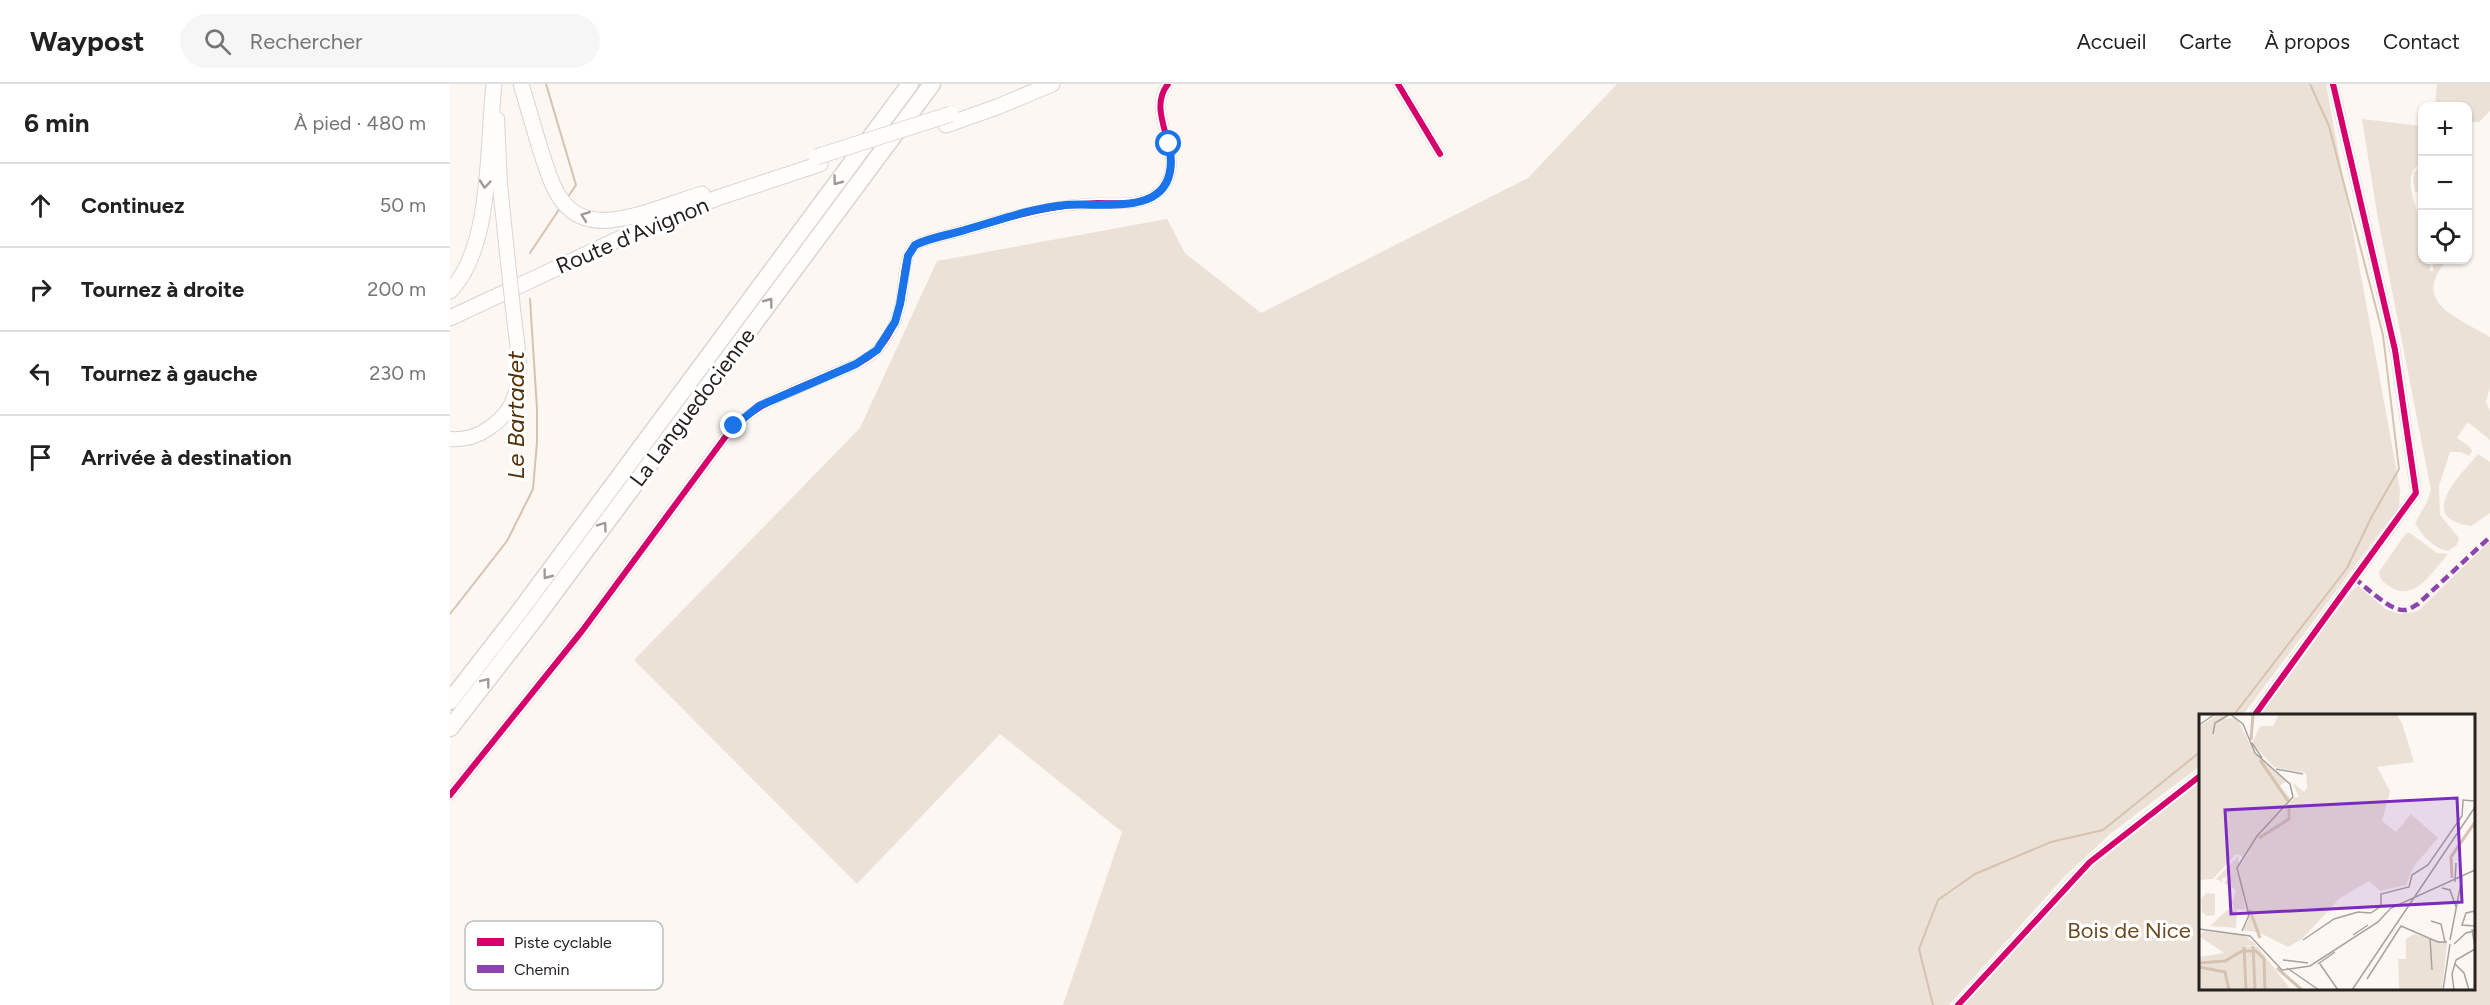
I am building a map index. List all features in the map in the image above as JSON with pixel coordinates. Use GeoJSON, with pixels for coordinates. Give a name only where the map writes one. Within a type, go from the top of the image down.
{"type":"FeatureCollection","features":[{"type":"Feature","properties":{"kind":"highway","name":"La Languedocienne"},"geometry":{"type":"LineString","coordinates":[[450,701],[526,603],[910,84]]}},
{"type":"Feature","properties":{"kind":"highway","name":"La Languedocienne"},"geometry":{"type":"LineString","coordinates":[[450,728],[548,602],[932,84]]}},
{"type":"Feature","properties":{"kind":"main road"},"geometry":{"type":"LineString","coordinates":[[450,439],[466,439],[488,429],[509,410],[516,396],[519,373],[500,185],[496,84]]}},
{"type":"Feature","properties":{"kind":"main road"},"geometry":{"type":"LineString","coordinates":[[450,291],[466,270],[479,236],[496,84]]}},
{"type":"Feature","properties":{"kind":"main road"},"geometry":{"type":"LineString","coordinates":[[521,84],[553,188],[566,206],[580,215],[594,220],[610,220],[702,194]]}},
{"type":"Feature","properties":{"kind":"main road"},"geometry":{"type":"LineString","coordinates":[[949,119],[1031,84]]}},
{"type":"Feature","properties":{"kind":"main road"},"geometry":{"type":"LineString","coordinates":[[818,161],[949,119],[1006,104],[1052,84]]}},
{"type":"Feature","properties":{"kind":"main road","name":"Route d'Avignon"},"geometry":{"type":"LineString","coordinates":[[450,307],[629,223],[702,194],[818,161]]}},
{"type":"Feature","properties":{"kind":"main road","name":"Route d'Avignon"},"geometry":{"type":"LineString","coordinates":[[450,318],[653,223],[818,161]]}},
{"type":"Feature","properties":{"kind":"main road"},"geometry":{"type":"LineString","coordinates":[[450,434],[466,434],[488,429]]}},
{"type":"Feature","properties":{"kind":"street"},"geometry":{"type":"LineString","coordinates":[[450,795],[582,631],[740,419],[759,406],[856,364],[871,355],[882,344],[898,314],[908,256],[915,245],[1020,213],[1066,205],[1136,202],[1151,198],[1163,189],[1173,165],[1161,107],[1162,94],[1168,84]]}},
{"type":"Feature","properties":{"kind":"street"},"geometry":{"type":"LineString","coordinates":[[1398,84],[1440,154]]}},
{"type":"Feature","properties":{"kind":"street"},"geometry":{"type":"LineString","coordinates":[[2255,714],[2416,493],[2395,350],[2333,84]]}},
{"type":"Feature","properties":{"kind":"street"},"geometry":{"type":"LineString","coordinates":[[1958,1005],[2091,862],[2199,777]]}},
{"type":"Feature","properties":{"kind":"green space"},"geometry":{"type":"Polygon","coordinates":[[[1617,84],[2326,84],[2400,489],[2399,507],[2244,714],[2199,714],[2199,767],[2110,834],[2065,876],[1949,1005],[1063,1005],[1122,832],[1000,734],[857,884],[634,660],[860,428],[937,261],[1167,219],[1185,253],[1261,313],[1528,178],[1617,84]]]}},
{"type":"Feature","properties":{"kind":"green space"},"geometry":{"type":"Polygon","coordinates":[[[2437,84],[2490,84],[2490,111],[2479,122],[2472,122],[2472,102],[2435,102],[2437,84]]]}},
{"type":"Feature","properties":{"kind":"green space"},"geometry":{"type":"Polygon","coordinates":[[[2362,119],[2418,126],[2418,166],[2412,175],[2411,183],[2418,214],[2418,264],[2430,264],[2430,271],[2433,271],[2433,264],[2444,264],[2433,287],[2436,298],[2452,315],[2490,337],[2490,387],[2486,402],[2490,412],[2490,440],[2469,423],[2466,424],[2457,438],[2472,451],[2469,456],[2461,452],[2450,452],[2439,486],[2440,515],[2459,538],[2457,545],[2448,551],[2428,541],[2415,523],[2431,490],[2378,219],[2362,119]]]}},
{"type":"Feature","properties":{"kind":"green space"},"geometry":{"type":"Polygon","coordinates":[[[2418,169],[2418,192],[2415,192],[2414,172],[2418,169]]]}},
{"type":"Feature","properties":{"kind":"green space"},"geometry":{"type":"Polygon","coordinates":[[[2478,454],[2490,462],[2490,513],[2471,526],[2454,522],[2446,514],[2444,506],[2453,484],[2478,454]]]}},
{"type":"Feature","properties":{"kind":"green space"},"geometry":{"type":"Polygon","coordinates":[[[2406,533],[2410,533],[2437,553],[2448,554],[2429,577],[2414,589],[2398,591],[2383,582],[2379,572],[2406,533]]]}},
{"type":"Feature","properties":{"kind":"green space","name":"Bois de Nice"},"geometry":{"type":"Polygon","coordinates":[[[2490,541],[2490,1005],[1963,1005],[2083,874],[2199,783],[2199,990],[2475,990],[2475,714],[2259,714],[2357,585],[2386,609],[2400,614],[2418,611],[2490,541]]]}},
{"type":"Feature","properties":{"kind":"waterway","name":"Le Bartadet"},"geometry":{"type":"LineString","coordinates":[[546,84],[576,185],[568,197]]}},
{"type":"Feature","properties":{"kind":"waterway"},"geometry":{"type":"LineString","coordinates":[[2235,714],[2347,568],[2372,516],[2399,469],[2383,335],[2329,126],[2310,84]]}},
{"type":"Feature","properties":{"kind":"waterway","name":"Le Bartadet"},"geometry":{"type":"LineString","coordinates":[[530,253],[560,208]]}},
{"type":"Feature","properties":{"kind":"waterway","name":"Le Bartadet"},"geometry":{"type":"LineString","coordinates":[[450,614],[507,541],[533,489],[537,409],[530,299]]}},
{"type":"Feature","properties":{"kind":"waterway"},"geometry":{"type":"LineString","coordinates":[[1933,1005],[1919,949],[1938,900],[1975,874],[2051,842],[2103,830],[2199,753]]}},
{"type":"Feature","properties":{"kind":"marked path"},"geometry":{"type":"LineString","coordinates":[[2354,578],[2378,598],[2399,610],[2405,610],[2418,604],[2490,537]]}},
{"type":"Feature","properties":{"kind":"cycle path"},"geometry":{"type":"LineString","coordinates":[[450,795],[582,631],[736,425],[773,400],[859,363],[881,346],[889,335],[897,315],[908,257],[915,245],[1047,209],[1080,204],[1141,201],[1156,195],[1169,176],[1171,163],[1170,149],[1160,109],[1162,96],[1168,84]]}},
{"type":"Feature","properties":{"kind":"cycle path"},"geometry":{"type":"LineString","coordinates":[[1398,84],[1440,154]]}},
{"type":"Feature","properties":{"kind":"cycle path"},"geometry":{"type":"LineString","coordinates":[[2255,714],[2416,493],[2395,350],[2333,84]]}},
{"type":"Feature","properties":{"kind":"cycle path"},"geometry":{"type":"LineString","coordinates":[[1958,1005],[2090,862],[2199,777]]}},
{"type":"Feature","properties":{"kind":"route"},"geometry":{"type":"LineString","coordinates":[[734,426],[759,406],[856,364],[877,350],[895,322],[908,256],[915,245],[1020,213],[1044,208],[1136,202],[1151,198],[1163,189],[1173,165],[1169,144]]}}]}
